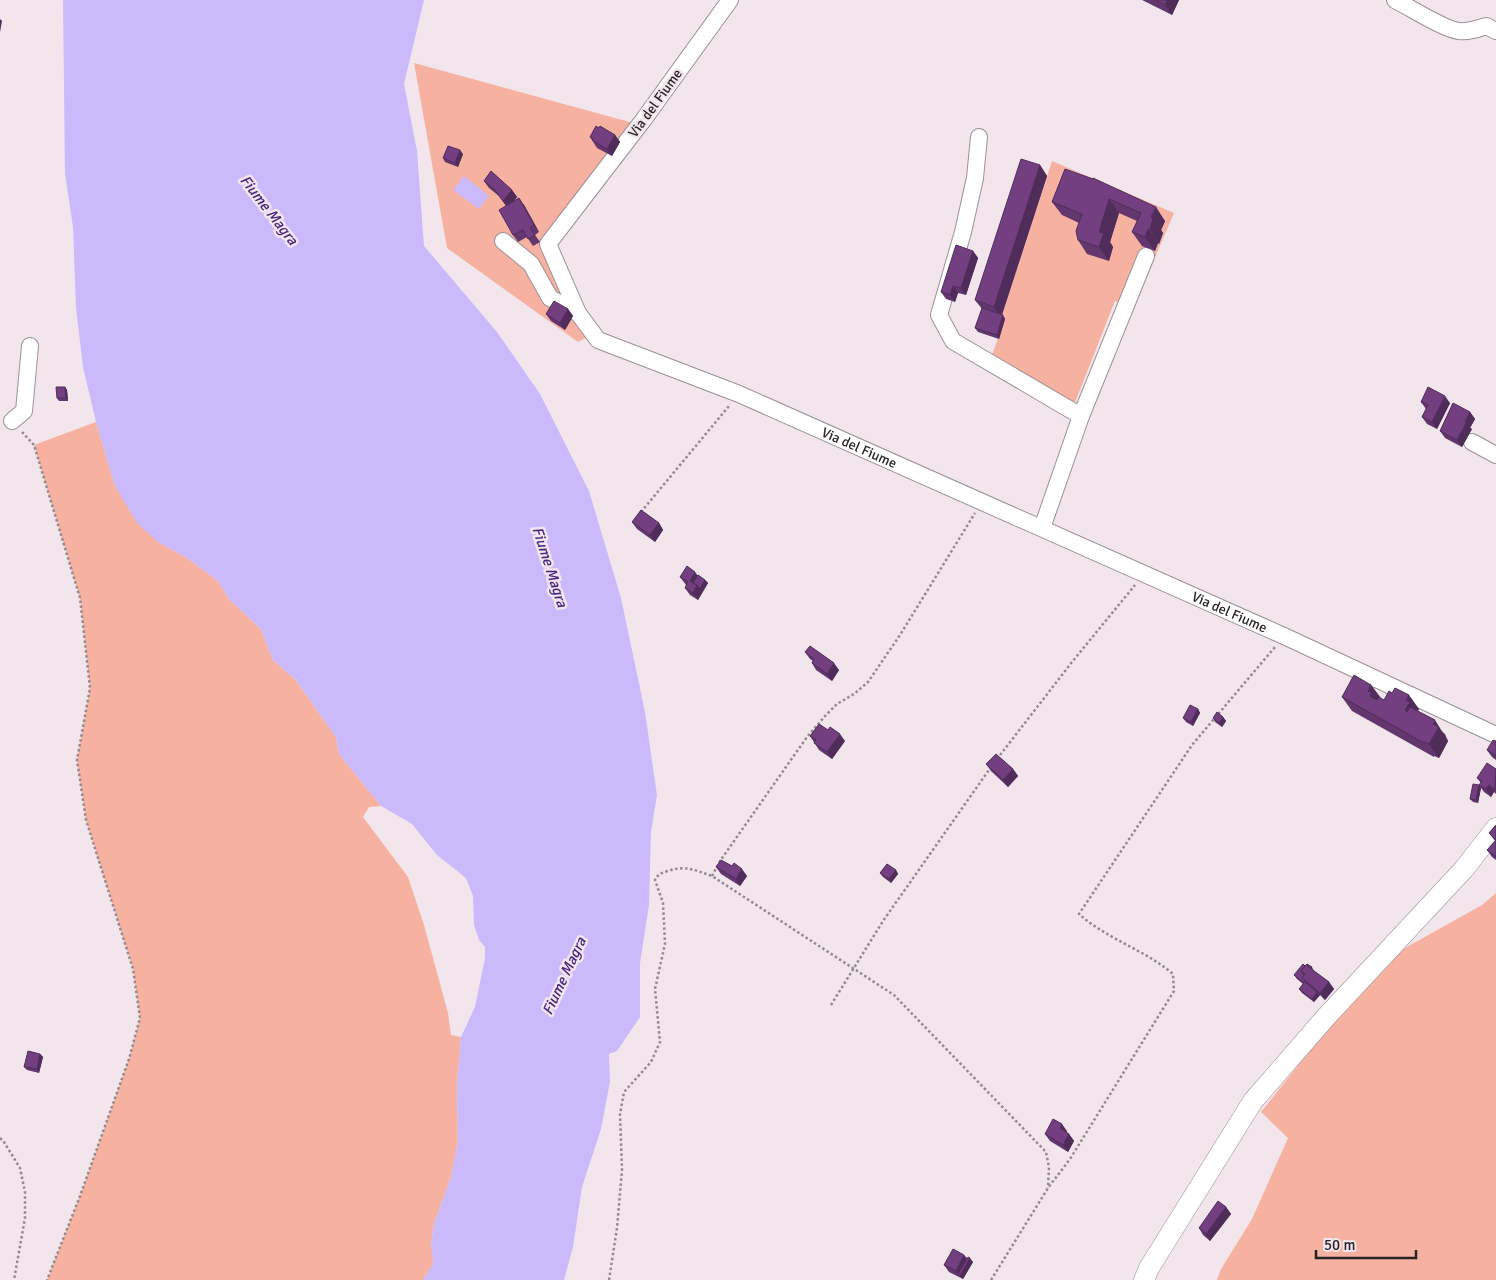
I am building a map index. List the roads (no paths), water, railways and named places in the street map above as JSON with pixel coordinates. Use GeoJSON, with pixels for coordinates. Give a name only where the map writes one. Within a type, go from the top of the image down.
{"type":"FeatureCollection","features":[{"type":"Feature","properties":{"kind":"main road"},"geometry":{"type":"LineString","coordinates":[[1144,1280],[1149,1268],[1185,1208],[1253,1101],[1332,1010],[1464,869],[1496,828]]}},
{"type":"Feature","properties":{"kind":"street","name":"Via del Fiume"},"geometry":{"type":"LineString","coordinates":[[730,0],[644,119],[548,244],[578,313],[598,340],[739,394],[1284,636],[1496,735]]}},
{"type":"Feature","properties":{"kind":"street"},"geometry":{"type":"LineString","coordinates":[[1395,0],[1435,22],[1457,31],[1470,31],[1486,26],[1496,31]]}},
{"type":"Feature","properties":{"kind":"street"},"geometry":{"type":"LineString","coordinates":[[979,137],[976,178],[963,232],[939,315],[953,341],[1081,416]]}},
{"type":"Feature","properties":{"kind":"street"},"geometry":{"type":"LineString","coordinates":[[503,240],[532,264],[550,298],[578,313]]}},
{"type":"Feature","properties":{"kind":"street"},"geometry":{"type":"LineString","coordinates":[[1042,528],[1081,416],[1146,256]]}},
{"type":"Feature","properties":{"kind":"street"},"geometry":{"type":"LineString","coordinates":[[12,421],[24,411],[30,346]]}},
{"type":"Feature","properties":{"kind":"street"},"geometry":{"type":"LineString","coordinates":[[1472,442],[1496,455]]}},
{"type":"Feature","properties":{"kind":"water","name":"Fiume Magra"},"geometry":{"type":"Polygon","coordinates":[[[63,0],[424,0],[404,84],[417,151],[424,246],[497,332],[540,394],[589,491],[621,598],[645,712],[657,795],[651,832],[649,905],[640,963],[640,1017],[617,1051],[609,1054],[610,1082],[601,1129],[582,1187],[573,1247],[564,1280],[423,1280],[433,1264],[431,1244],[434,1224],[451,1177],[458,1142],[457,1086],[461,1037],[475,1007],[485,958],[485,947],[479,940],[474,925],[473,896],[466,878],[437,855],[412,824],[381,806],[339,754],[336,737],[295,679],[273,660],[261,629],[229,599],[218,581],[187,558],[158,542],[137,523],[115,486],[96,422],[83,367],[76,308],[73,227],[65,174],[63,0]]]}},
{"type":"Feature","properties":{"kind":"water"},"geometry":{"type":"Polygon","coordinates":[[[464,176],[489,196],[479,209],[453,190],[464,176]]]}}]}
